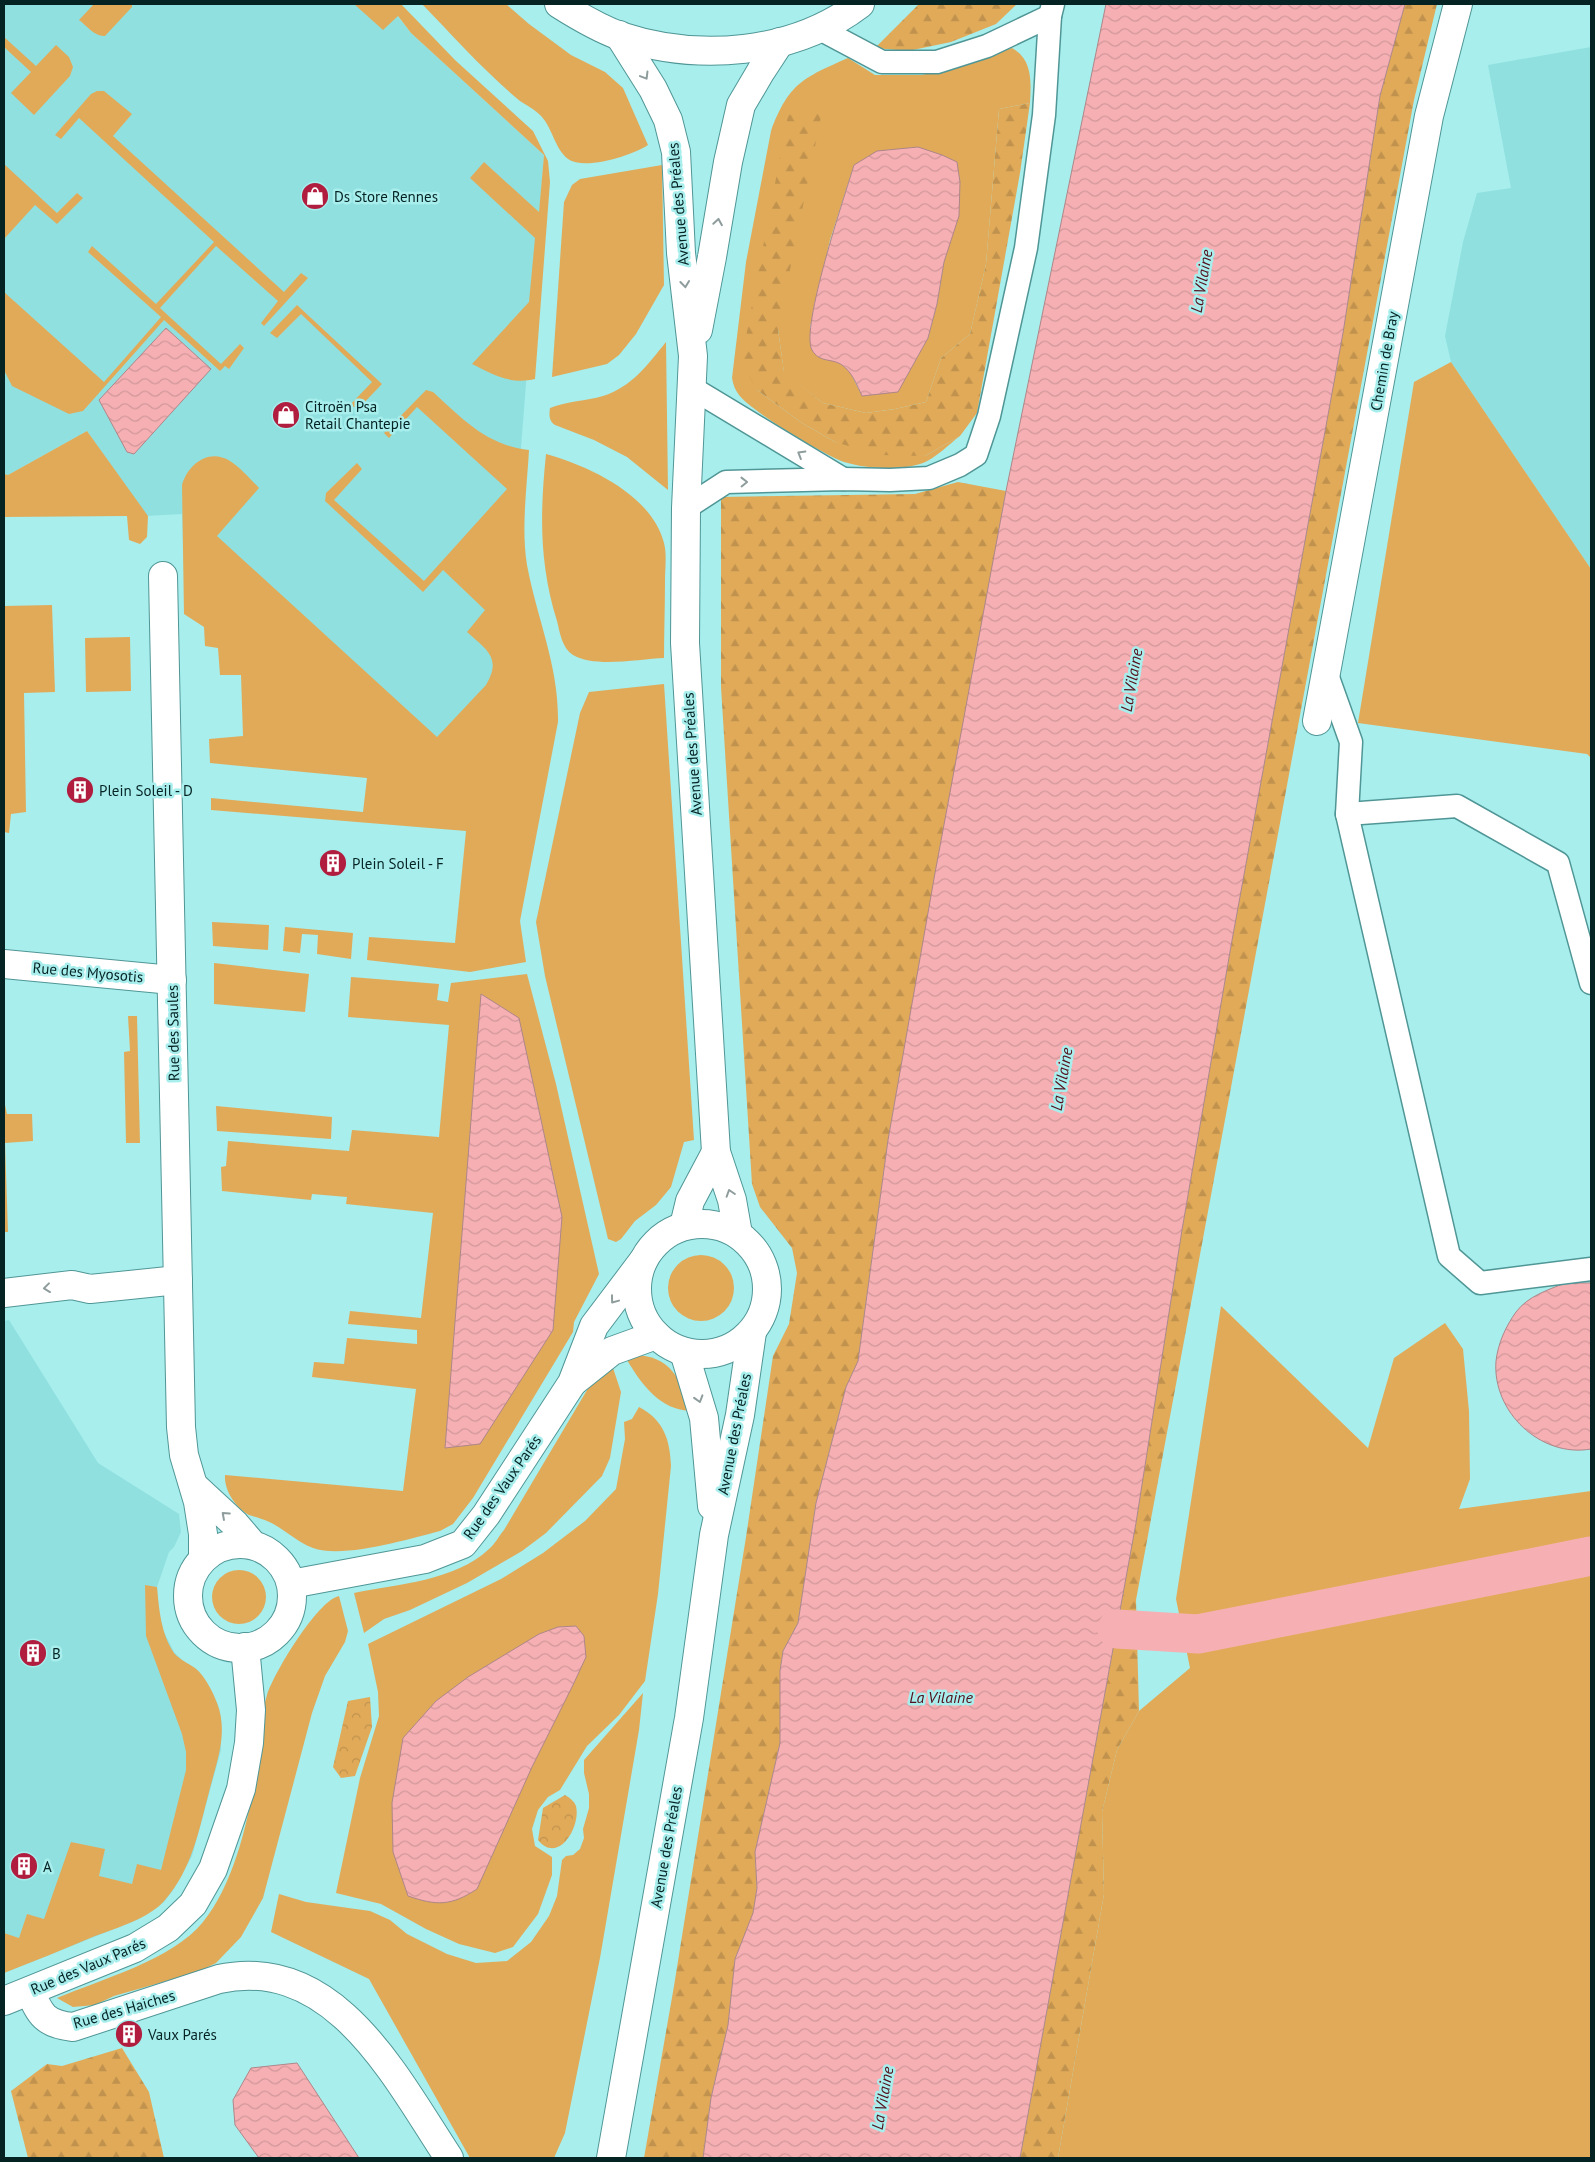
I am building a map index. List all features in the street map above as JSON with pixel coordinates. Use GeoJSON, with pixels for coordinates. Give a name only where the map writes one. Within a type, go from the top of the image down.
{"type":"FeatureCollection","features":[{"type":"Feature","properties":{"kind":"street"},"geometry":{"type":"LineString","coordinates":[[559,4],[583,19],[619,35],[658,46],[699,51],[739,50],[780,42],[818,28],[860,4]]}},
{"type":"Feature","properties":{"kind":"street","name":"Chemin de Bray"},"geometry":{"type":"LineString","coordinates":[[1318,721],[1429,116],[1458,4]]}},
{"type":"Feature","properties":{"kind":"street","name":"Avenue des Préales"},"geometry":{"type":"LineString","coordinates":[[619,35],[653,89],[668,120],[676,152],[681,253],[692,356],[686,508],[685,644],[716,1152],[732,1200],[738,1234]]}},
{"type":"Feature","properties":{"kind":"street","name":"Avenue des Préales"},"geometry":{"type":"LineString","coordinates":[[692,356],[712,257],[728,162],[742,106],[761,70],[780,42]]}},
{"type":"Feature","properties":{"kind":"street","name":"Rue des Saules"},"geometry":{"type":"LineString","coordinates":[[163,576],[181,1427],[184,1455],[195,1487],[203,1534],[203,1558]]}},
{"type":"Feature","properties":{"kind":"street","name":"Rue des Myosotis"},"geometry":{"type":"LineString","coordinates":[[4,964],[172,980]]}},
{"type":"Feature","properties":{"kind":"street"},"geometry":{"type":"LineString","coordinates":[[684,1226],[690,1201],[716,1152]]}},
{"type":"Feature","properties":{"kind":"street"},"geometry":{"type":"LineString","coordinates":[[710,1224],[738,1234],[757,1254],[767,1280],[765,1308],[752,1332],[732,1348],[708,1355],[684,1352],[669,1346],[656,1336],[641,1313],[637,1287],[643,1261],[660,1239],[684,1226],[710,1224]]}},
{"type":"Feature","properties":{"kind":"street","name":"Rue des Vaux Parés"},"geometry":{"type":"LineString","coordinates":[[291,1584],[425,1559],[463,1544],[486,1515],[572,1383],[594,1326],[643,1261]]}},
{"type":"Feature","properties":{"kind":"street"},"geometry":{"type":"LineString","coordinates":[[4,1293],[72,1285],[90,1289],[178,1280]]}},
{"type":"Feature","properties":{"kind":"street","name":"Avenue des Préales"},"geometry":{"type":"LineString","coordinates":[[611,2158],[689,1718],[714,1535],[740,1415],[752,1332]]}},
{"type":"Feature","properties":{"kind":"street","name":"Rue des Vaux Parés"},"geometry":{"type":"LineString","coordinates":[[572,1383],[612,1351],[656,1336]]}},
{"type":"Feature","properties":{"kind":"street","name":"Avenue des Préales"},"geometry":{"type":"LineString","coordinates":[[684,1352],[704,1418],[714,1535]]}},
{"type":"Feature","properties":{"kind":"street","name":"Rue des Saules"},"geometry":{"type":"LineString","coordinates":[[195,1487],[235,1524],[253,1545]]}},
{"type":"Feature","properties":{"kind":"street"},"geometry":{"type":"LineString","coordinates":[[240,1543],[266,1550],[276,1558],[285,1569],[291,1584],[292,1603],[284,1624],[267,1640],[257,1645],[245,1647],[232,1648],[206,1636],[193,1618],[188,1597],[189,1583],[203,1558],[226,1545],[240,1543]]}},
{"type":"Feature","properties":{"kind":"street","name":"Rue des Vaux Parés"},"geometry":{"type":"LineString","coordinates":[[4,2001],[135,1948],[168,1928],[193,1904],[213,1869],[241,1789],[249,1743],[251,1710],[245,1647]]}},
{"type":"Feature","properties":{"kind":"street","name":"Rue des Haiches"},"geometry":{"type":"LineString","coordinates":[[30,1991],[38,2010],[48,2021],[60,2026],[73,2026],[219,1979],[239,1975],[270,1976],[291,1984],[317,1995],[351,2021],[380,2053],[449,2158]]}},
{"type":"Feature","properties":{"kind":"lane"},"geometry":{"type":"LineString","coordinates":[[818,28],[882,62],[937,62],[987,46],[1052,10]]}},
{"type":"Feature","properties":{"kind":"lane"},"geometry":{"type":"LineString","coordinates":[[686,508],[726,482],[929,478],[960,465],[976,455],[989,416],[1026,248],[1044,114],[1052,10]]}},
{"type":"Feature","properties":{"kind":"lane"},"geometry":{"type":"LineString","coordinates":[[692,388],[843,479]]}},
{"type":"Feature","properties":{"kind":"lane"},"geometry":{"type":"LineString","coordinates":[[1326,672],[1351,742],[1347,814],[1449,1256],[1480,1283],[1591,1269]]}},
{"type":"Feature","properties":{"kind":"lane"},"geometry":{"type":"LineString","coordinates":[[1347,814],[1457,806],[1558,863],[1591,983]]}},
{"type":"Feature","properties":{"kind":"shaded area"},"geometry":{"type":"Polygon","coordinates":[[[4,4],[388,4],[411,33],[544,155],[492,816],[184,575],[182,514],[146,516],[87,431],[8,475],[4,474],[4,4]]]}},
{"type":"Feature","properties":{"kind":"shaded area"},"geometry":{"type":"Polygon","coordinates":[[[1591,47],[1591,569],[1451,362],[1445,336],[1463,242],[1477,193],[1511,188],[1488,65],[1591,47]]]}},
{"type":"Feature","properties":{"kind":"shaded area"},"geometry":{"type":"Polygon","coordinates":[[[9,1320],[98,1463],[179,1514],[181,1532],[174,1547],[169,1552],[157,1587],[159,1612],[163,1630],[174,1652],[185,1663],[196,1669],[208,1685],[218,1705],[221,1718],[221,1750],[192,1856],[164,1902],[139,1919],[4,1973],[4,1321],[9,1320]]]}},
{"type":"Feature","properties":{"kind":"green space"},"geometry":{"type":"Polygon","coordinates":[[[94,4],[132,4],[132,7],[105,36],[101,36],[94,33],[79,20],[94,4]]]}},
{"type":"Feature","properties":{"kind":"green space"},"geometry":{"type":"Polygon","coordinates":[[[354,4],[401,4],[455,60],[533,131],[548,161],[550,182],[535,379],[510,380],[494,375],[472,364],[529,302],[535,238],[470,178],[484,162],[539,212],[544,155],[411,33],[398,16],[383,30],[354,4]]]}},
{"type":"Feature","properties":{"kind":"green space"},"geometry":{"type":"Polygon","coordinates":[[[422,4],[506,4],[529,24],[571,55],[605,72],[623,88],[648,145],[632,153],[609,160],[586,163],[568,159],[559,149],[547,124],[535,110],[520,101],[494,78],[422,4]]]}},
{"type":"Feature","properties":{"kind":"green space"},"geometry":{"type":"Polygon","coordinates":[[[919,4],[1017,4],[996,24],[951,42],[908,51],[875,48],[919,4]]]}},
{"type":"Feature","properties":{"kind":"green space"},"geometry":{"type":"Polygon","coordinates":[[[1405,4],[1437,4],[1414,100],[1136,1600],[1139,1711],[1117,1750],[1102,1812],[1104,1894],[1058,2158],[1020,2158],[1136,1523],[1182,1230],[1231,946],[1343,333],[1380,96],[1405,4]]]}},
{"type":"Feature","properties":{"kind":"green space"},"geometry":{"type":"Polygon","coordinates":[[[4,37],[36,66],[56,45],[69,57],[73,67],[70,76],[34,115],[11,93],[31,72],[4,47],[4,37]]]}},
{"type":"Feature","properties":{"kind":"green space"},"geometry":{"type":"Polygon","coordinates":[[[1012,48],[1019,53],[1027,65],[1031,87],[1030,103],[999,109],[986,264],[970,334],[941,358],[926,402],[866,413],[823,403],[784,373],[778,329],[757,390],[802,423],[835,442],[925,456],[960,436],[933,458],[914,466],[884,468],[844,462],[805,442],[758,412],[739,395],[732,380],[746,262],[771,131],[784,102],[799,84],[820,71],[848,58],[875,75],[922,75],[963,65],[1012,48]],[[854,165],[830,240],[810,327],[850,372],[862,396],[898,391],[928,338],[937,304],[944,262],[854,165]]]}},
{"type":"Feature","properties":{"kind":"green space"},"geometry":{"type":"Polygon","coordinates":[[[97,91],[104,91],[132,114],[113,136],[284,292],[301,273],[308,278],[264,326],[261,323],[278,301],[216,246],[160,308],[221,364],[240,344],[244,348],[229,369],[225,366],[220,371],[164,320],[83,411],[69,414],[12,386],[4,370],[4,292],[104,382],[161,317],[88,252],[92,246],[156,304],[214,242],[79,118],[61,139],[55,135],[91,94],[97,91]]]}},
{"type":"Feature","properties":{"kind":"green space"},"geometry":{"type":"Polygon","coordinates":[[[1030,103],[1020,173],[977,413],[960,436],[925,456],[879,455],[835,442],[802,423],[757,390],[741,363],[788,115],[823,107],[778,329],[784,372],[823,403],[866,413],[926,402],[941,358],[970,334],[986,264],[999,109],[1030,103]]]}},
{"type":"Feature","properties":{"kind":"green space"},"geometry":{"type":"Polygon","coordinates":[[[4,164],[57,213],[77,193],[83,198],[57,224],[35,205],[4,239],[4,164]]]}},
{"type":"Feature","properties":{"kind":"green space"},"geometry":{"type":"Polygon","coordinates":[[[662,165],[664,285],[636,334],[619,355],[607,364],[552,377],[564,202],[572,185],[580,179],[662,165]]]}},
{"type":"Feature","properties":{"kind":"green space"},"geometry":{"type":"Polygon","coordinates":[[[297,305],[382,384],[358,409],[350,405],[372,382],[301,314],[277,338],[270,333],[297,305]]]}},
{"type":"Feature","properties":{"kind":"green space"},"geometry":{"type":"Polygon","coordinates":[[[666,342],[668,490],[627,457],[594,440],[555,425],[551,420],[550,413],[550,408],[603,396],[623,387],[639,374],[666,342]]]}},
{"type":"Feature","properties":{"kind":"green space"},"geometry":{"type":"Polygon","coordinates":[[[1451,362],[1591,569],[1591,758],[1587,754],[1358,723],[1414,382],[1451,362]]]}},
{"type":"Feature","properties":{"kind":"green space"},"geometry":{"type":"Polygon","coordinates":[[[426,390],[433,392],[465,421],[488,437],[500,443],[529,450],[525,508],[525,551],[531,585],[551,662],[557,701],[558,722],[520,921],[526,962],[470,972],[367,960],[369,937],[455,943],[466,831],[211,810],[211,798],[363,812],[367,778],[210,763],[209,739],[243,736],[241,675],[220,675],[218,648],[205,646],[204,627],[184,614],[182,485],[189,471],[200,460],[214,456],[222,457],[238,467],[259,488],[217,536],[437,737],[486,685],[491,676],[493,668],[490,655],[467,632],[485,610],[443,570],[423,592],[325,501],[326,493],[357,463],[362,469],[334,500],[424,581],[507,489],[417,407],[389,438],[384,433],[426,390]]]}},
{"type":"Feature","properties":{"kind":"green space"},"geometry":{"type":"Polygon","coordinates":[[[87,431],[148,516],[147,537],[140,544],[129,540],[127,516],[4,517],[4,474],[8,475],[87,431]]]}},
{"type":"Feature","properties":{"kind":"green space"},"geometry":{"type":"Polygon","coordinates":[[[546,454],[581,466],[617,485],[647,511],[657,526],[664,543],[665,552],[664,658],[617,662],[593,661],[573,655],[566,648],[560,635],[551,600],[544,558],[542,517],[546,454]]]}},
{"type":"Feature","properties":{"kind":"green space"},"geometry":{"type":"Polygon","coordinates":[[[958,482],[1006,491],[888,1140],[858,1361],[846,1387],[816,1503],[798,1623],[783,1651],[780,1671],[780,1743],[755,1852],[757,1888],[753,1914],[735,1959],[728,2025],[711,2098],[703,2158],[644,2158],[674,1986],[773,1356],[789,1324],[797,1273],[792,1248],[760,1207],[752,1184],[721,687],[721,497],[915,494],[958,482]]]}},
{"type":"Feature","properties":{"kind":"green space"},"geometry":{"type":"Polygon","coordinates":[[[52,605],[55,692],[24,693],[26,812],[11,814],[9,833],[4,832],[4,606],[52,605]]]}},
{"type":"Feature","properties":{"kind":"green space"},"geometry":{"type":"Polygon","coordinates":[[[130,637],[131,691],[86,692],[85,638],[130,637]]]}},
{"type":"Feature","properties":{"kind":"green space"},"geometry":{"type":"Polygon","coordinates":[[[664,684],[694,1140],[684,1142],[671,1187],[656,1205],[635,1221],[621,1239],[616,1242],[608,1239],[545,976],[536,922],[580,713],[589,692],[664,684]]]}},
{"type":"Feature","properties":{"kind":"green space"},"geometry":{"type":"Polygon","coordinates":[[[212,922],[269,925],[268,950],[213,946],[212,922]]]}},
{"type":"Feature","properties":{"kind":"green space"},"geometry":{"type":"Polygon","coordinates":[[[285,927],[353,933],[351,959],[317,954],[318,935],[302,934],[300,953],[283,951],[285,927]]]}},
{"type":"Feature","properties":{"kind":"green space"},"geometry":{"type":"Polygon","coordinates":[[[214,963],[309,974],[305,1012],[214,1004],[214,963]]]}},
{"type":"Feature","properties":{"kind":"green space"},"geometry":{"type":"Polygon","coordinates":[[[527,974],[556,1084],[599,1274],[574,1322],[573,1332],[473,1498],[453,1524],[440,1531],[376,1547],[341,1551],[326,1551],[313,1548],[273,1524],[244,1512],[231,1498],[226,1486],[225,1475],[403,1491],[416,1389],[312,1377],[314,1362],[344,1364],[347,1338],[417,1344],[417,1330],[348,1324],[350,1311],[421,1318],[433,1213],[346,1204],[347,1197],[312,1194],[311,1200],[222,1191],[221,1167],[226,1166],[228,1141],[349,1151],[352,1130],[439,1137],[449,1025],[348,1017],[351,977],[439,984],[437,1000],[448,1002],[451,983],[527,974]]]}},
{"type":"Feature","properties":{"kind":"green space"},"geometry":{"type":"Polygon","coordinates":[[[128,1016],[137,1016],[140,1143],[126,1143],[124,1052],[130,1051],[128,1016]]]}},
{"type":"Feature","properties":{"kind":"green space"},"geometry":{"type":"Polygon","coordinates":[[[4,1100],[7,1114],[32,1114],[33,1141],[5,1143],[8,1232],[4,1232],[4,1100]]]}},
{"type":"Feature","properties":{"kind":"green space"},"geometry":{"type":"Polygon","coordinates":[[[216,1106],[332,1117],[331,1139],[217,1131],[216,1106]]]}},
{"type":"Feature","properties":{"kind":"green space"},"geometry":{"type":"Polygon","coordinates":[[[701,1255],[714,1257],[729,1270],[732,1275],[734,1288],[732,1301],[719,1316],[714,1319],[701,1321],[688,1319],[673,1306],[670,1301],[668,1288],[670,1275],[683,1260],[688,1257],[701,1255]]]}},
{"type":"Feature","properties":{"kind":"green space"},"geometry":{"type":"Polygon","coordinates":[[[1221,1306],[1368,1448],[1394,1358],[1445,1323],[1463,1349],[1469,1411],[1470,1479],[1459,1509],[1591,1491],[1591,2158],[1058,2158],[1104,1894],[1102,1812],[1117,1750],[1139,1711],[1190,1668],[1176,1599],[1221,1306]]]}},
{"type":"Feature","properties":{"kind":"green space"},"geometry":{"type":"Polygon","coordinates":[[[633,1355],[657,1359],[672,1371],[683,1389],[691,1411],[680,1410],[670,1406],[653,1394],[627,1360],[633,1355]]]}},
{"type":"Feature","properties":{"kind":"green space"},"geometry":{"type":"Polygon","coordinates":[[[612,1365],[621,1392],[610,1458],[602,1476],[546,1533],[522,1551],[467,1583],[410,1610],[384,1619],[364,1633],[354,1593],[407,1584],[443,1575],[475,1560],[491,1547],[504,1530],[590,1385],[612,1365]]]}},
{"type":"Feature","properties":{"kind":"green space"},"geometry":{"type":"Polygon","coordinates":[[[639,1407],[654,1418],[664,1432],[669,1448],[671,1466],[658,1594],[645,1681],[619,1715],[587,1746],[560,1790],[548,1797],[538,1810],[532,1829],[535,1846],[552,1857],[552,1875],[538,1914],[513,1947],[495,1953],[459,1944],[426,1929],[381,1904],[336,1893],[360,1778],[379,1716],[378,1692],[368,1644],[501,1579],[543,1553],[585,1521],[616,1489],[625,1439],[624,1422],[632,1419],[639,1407]]]}},
{"type":"Feature","properties":{"kind":"green space"},"geometry":{"type":"Polygon","coordinates":[[[234,1570],[244,1570],[254,1574],[262,1582],[266,1597],[262,1612],[254,1620],[244,1624],[234,1624],[224,1620],[216,1612],[212,1602],[212,1592],[216,1582],[224,1574],[234,1570]]]}},
{"type":"Feature","properties":{"kind":"green space"},"geometry":{"type":"Polygon","coordinates":[[[145,1585],[157,1587],[161,1621],[166,1638],[174,1653],[202,1675],[213,1694],[220,1714],[222,1737],[218,1759],[193,1849],[174,1888],[165,1900],[151,1912],[123,1926],[4,1973],[4,1933],[19,1938],[27,1914],[44,1919],[71,1842],[105,1849],[99,1876],[132,1884],[137,1864],[161,1870],[186,1770],[186,1752],[182,1734],[146,1636],[145,1585]]]}},
{"type":"Feature","properties":{"kind":"green space"},"geometry":{"type":"Polygon","coordinates":[[[339,1596],[348,1631],[345,1642],[325,1676],[312,1713],[263,1898],[241,1937],[216,1963],[198,1972],[114,1996],[95,2005],[73,2007],[57,1998],[115,1976],[155,1958],[190,1935],[215,1906],[233,1866],[246,1822],[255,1779],[262,1718],[271,1685],[287,1655],[308,1624],[319,1610],[339,1596]]]}},
{"type":"Feature","properties":{"kind":"green space"},"geometry":{"type":"Polygon","coordinates":[[[643,1693],[639,1730],[600,1958],[565,2133],[554,2158],[470,2158],[369,1979],[271,1932],[279,1894],[306,1902],[370,1911],[390,1920],[407,1934],[447,1954],[476,1963],[507,1961],[531,1942],[549,1916],[557,1896],[562,1860],[580,1849],[584,1838],[583,1829],[589,1808],[584,1760],[643,1693]]]}},
{"type":"Feature","properties":{"kind":"green space"},"geometry":{"type":"Polygon","coordinates":[[[370,1697],[372,1727],[355,1776],[341,1778],[333,1767],[348,1701],[370,1697]]]}},
{"type":"Feature","properties":{"kind":"green space"},"geometry":{"type":"Polygon","coordinates":[[[565,1795],[576,1806],[575,1824],[571,1833],[560,1846],[546,1847],[538,1840],[543,1808],[565,1795]]]}},
{"type":"Feature","properties":{"kind":"green space"},"geometry":{"type":"Polygon","coordinates":[[[122,2048],[149,2092],[164,2158],[28,2158],[11,2091],[47,2064],[62,2066],[122,2048]]]}},
{"type":"Feature","properties":{"kind":"water","name":"La Vilaine"},"geometry":{"type":"Polygon","coordinates":[[[1106,4],[1405,4],[1380,96],[1343,333],[1231,946],[1182,1230],[1136,1523],[1020,2158],[703,2158],[711,2098],[728,2025],[735,1959],[753,1913],[757,1888],[755,1852],[780,1743],[780,1671],[783,1651],[798,1623],[816,1503],[846,1387],[858,1361],[888,1140],[935,873],[1006,491],[1106,4]]]}},
{"type":"Feature","properties":{"kind":"water"},"geometry":{"type":"Polygon","coordinates":[[[918,147],[957,162],[960,182],[959,216],[944,262],[937,304],[928,338],[898,392],[862,396],[846,368],[838,363],[818,357],[812,350],[810,337],[812,316],[825,260],[854,165],[877,151],[918,147]]]}},
{"type":"Feature","properties":{"kind":"water"},"geometry":{"type":"Polygon","coordinates":[[[166,328],[211,369],[134,454],[127,452],[99,400],[166,328]]]}},
{"type":"Feature","properties":{"kind":"water"},"geometry":{"type":"Polygon","coordinates":[[[481,994],[519,1018],[562,1217],[553,1330],[480,1444],[445,1448],[481,994]]]}},
{"type":"Feature","properties":{"kind":"water"},"geometry":{"type":"Polygon","coordinates":[[[1565,1283],[1591,1283],[1591,1449],[1572,1450],[1554,1446],[1538,1439],[1523,1428],[1511,1414],[1502,1398],[1497,1380],[1496,1361],[1499,1348],[1506,1329],[1516,1312],[1532,1298],[1565,1283]]]}},
{"type":"Feature","properties":{"kind":"water"},"geometry":{"type":"Polygon","coordinates":[[[576,1626],[584,1636],[586,1657],[532,1767],[477,1889],[459,1899],[444,1903],[427,1902],[408,1896],[393,1852],[392,1803],[403,1738],[436,1701],[468,1677],[539,1634],[558,1627],[576,1626]]]}},
{"type":"Feature","properties":{"kind":"water"},"geometry":{"type":"Polygon","coordinates":[[[297,2063],[359,2158],[259,2158],[235,2125],[233,2100],[251,2068],[297,2063]]]}},
{"type":"Feature","properties":{"kind":"waterway"},"geometry":{"type":"LineString","coordinates":[[1117,1629],[1198,1634],[1591,1556]]}},
{"type":"Feature","properties":{"kind":"place","name":"Ds Store Rennes"},"geometry":{"type":"Point","coordinates":[315,196]}},
{"type":"Feature","properties":{"kind":"place","name":"Citroën Psa Retail Chantepie"},"geometry":{"type":"Point","coordinates":[286,415]}},
{"type":"Feature","properties":{"kind":"place","name":"Plein Soleil - D"},"geometry":{"type":"Point","coordinates":[80,790]}},
{"type":"Feature","properties":{"kind":"place","name":"Plein Soleil - F"},"geometry":{"type":"Point","coordinates":[333,863]}},
{"type":"Feature","properties":{"kind":"place","name":"B"},"geometry":{"type":"Point","coordinates":[33,1653]}},
{"type":"Feature","properties":{"kind":"place","name":"A"},"geometry":{"type":"Point","coordinates":[24,1866]}},
{"type":"Feature","properties":{"kind":"place","name":"Vaux Parés"},"geometry":{"type":"Point","coordinates":[129,2034]}}]}
